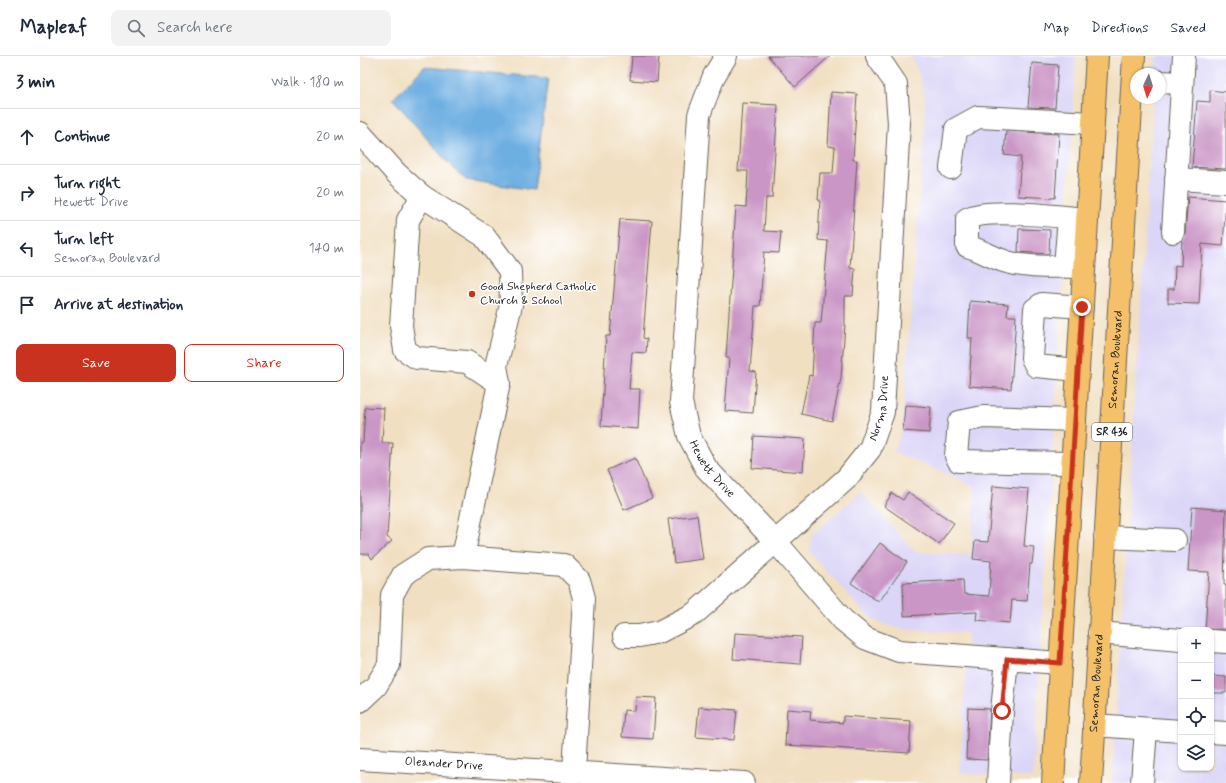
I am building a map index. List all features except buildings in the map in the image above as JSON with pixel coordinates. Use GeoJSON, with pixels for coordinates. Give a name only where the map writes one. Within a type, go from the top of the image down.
{"type":"FeatureCollection","features":[{"type":"Feature","properties":{"kind":"main road","name":"SR 436"},"geometry":{"type":"LineString","coordinates":[[1053,783],[1082,307],[1074,267],[1078,219],[1093,123],[1097,56]]}},
{"type":"Feature","properties":{"kind":"main road","name":"Semoran Boulevard"},"geometry":{"type":"LineString","coordinates":[[1134,56],[1134,68]]}},
{"type":"Feature","properties":{"kind":"main road","name":"Semoran Boulevard"},"geometry":{"type":"LineString","coordinates":[[1090,783],[1133,104]]}},
{"type":"Feature","properties":{"kind":"street","name":"Hewett Drive"},"geometry":{"type":"LineString","coordinates":[[726,56],[714,76],[698,115],[680,402],[689,436],[706,468],[776,542],[843,620],[865,638],[899,651],[1060,663]]}},
{"type":"Feature","properties":{"kind":"street","name":"Norma Drive"},"geometry":{"type":"LineString","coordinates":[[624,636],[639,636],[659,632],[694,614],[846,479],[870,449],[883,412],[899,123],[896,84],[877,56]]}},
{"type":"Feature","properties":{"kind":"street"},"geometry":{"type":"LineString","coordinates":[[1173,232],[1184,56]]}},
{"type":"Feature","properties":{"kind":"street"},"geometry":{"type":"LineString","coordinates":[[1166,82],[1182,83]]}},
{"type":"Feature","properties":{"kind":"street"},"geometry":{"type":"LineString","coordinates":[[951,168],[956,129],[978,117],[1093,123]]}},
{"type":"Feature","properties":{"kind":"street"},"geometry":{"type":"LineString","coordinates":[[360,133],[397,174],[422,196],[484,236],[510,271],[511,305],[463,557]]}},
{"type":"Feature","properties":{"kind":"street"},"geometry":{"type":"LineString","coordinates":[[1176,179],[1226,182]]}},
{"type":"Feature","properties":{"kind":"street"},"geometry":{"type":"LineString","coordinates":[[422,196],[408,220],[401,326],[405,350],[417,358],[467,362],[498,375]]}},
{"type":"Feature","properties":{"kind":"street"},"geometry":{"type":"LineString","coordinates":[[1074,267],[1006,262],[978,249],[967,246],[967,219],[973,215],[1018,214],[1078,219]]}},
{"type":"Feature","properties":{"kind":"street"},"geometry":{"type":"LineString","coordinates":[[1078,370],[1036,366],[1032,358],[1035,309],[1042,304],[1082,307]]}},
{"type":"Feature","properties":{"kind":"street"},"geometry":{"type":"LineString","coordinates":[[1072,463],[959,462],[956,456],[959,422],[983,417],[1075,420]]}},
{"type":"Feature","properties":{"kind":"street"},"geometry":{"type":"LineString","coordinates":[[1105,537],[1175,540]]}},
{"type":"Feature","properties":{"kind":"street"},"geometry":{"type":"LineString","coordinates":[[360,701],[376,686],[389,665],[392,595],[403,575],[428,559],[463,557],[564,565],[579,580],[584,598],[574,772]]}},
{"type":"Feature","properties":{"kind":"street"},"geometry":{"type":"LineString","coordinates":[[1100,633],[1178,640]]}},
{"type":"Feature","properties":{"kind":"street"},"geometry":{"type":"LineString","coordinates":[[1214,641],[1226,642]]}},
{"type":"Feature","properties":{"kind":"street"},"geometry":{"type":"LineString","coordinates":[[998,783],[1002,711],[1007,659]]}},
{"type":"Feature","properties":{"kind":"street"},"geometry":{"type":"LineString","coordinates":[[1094,725],[1178,731]]}},
{"type":"Feature","properties":{"kind":"street"},"geometry":{"type":"LineString","coordinates":[[1142,783],[1146,729]]}},
{"type":"Feature","properties":{"kind":"street"},"geometry":{"type":"LineString","coordinates":[[1214,732],[1226,733]]}},
{"type":"Feature","properties":{"kind":"street","name":"Oleander Drive"},"geometry":{"type":"LineString","coordinates":[[360,759],[744,783]]}},
{"type":"Feature","properties":{"kind":"shaded area"},"geometry":{"type":"Polygon","coordinates":[[[911,56],[1076,56],[1033,778],[960,773],[968,633],[901,629],[883,624],[870,617],[860,608],[812,555],[810,549],[812,534],[861,492],[915,552],[971,555],[975,486],[894,452],[902,429],[925,123],[925,99],[919,73],[911,56]]]}},
{"type":"Feature","properties":{"kind":"shaded area"},"geometry":{"type":"Polygon","coordinates":[[[1156,56],[1226,56],[1226,783],[1112,783],[1153,104],[1166,104],[1166,68],[1155,68],[1156,56]]]}},
{"type":"Feature","properties":{"kind":"water"},"geometry":{"type":"Polygon","coordinates":[[[424,67],[548,78],[534,190],[466,180],[447,162],[393,99],[424,67]]]}},
{"type":"Feature","properties":{"kind":"place","name":"Good Shepherd Catholic Church & School"},"geometry":{"type":"Point","coordinates":[472,294]}},
{"type":"Feature","properties":{"kind":"route"},"geometry":{"type":"LineString","coordinates":[[1002,711],[1007,659],[1060,663],[1082,307]]}}]}
